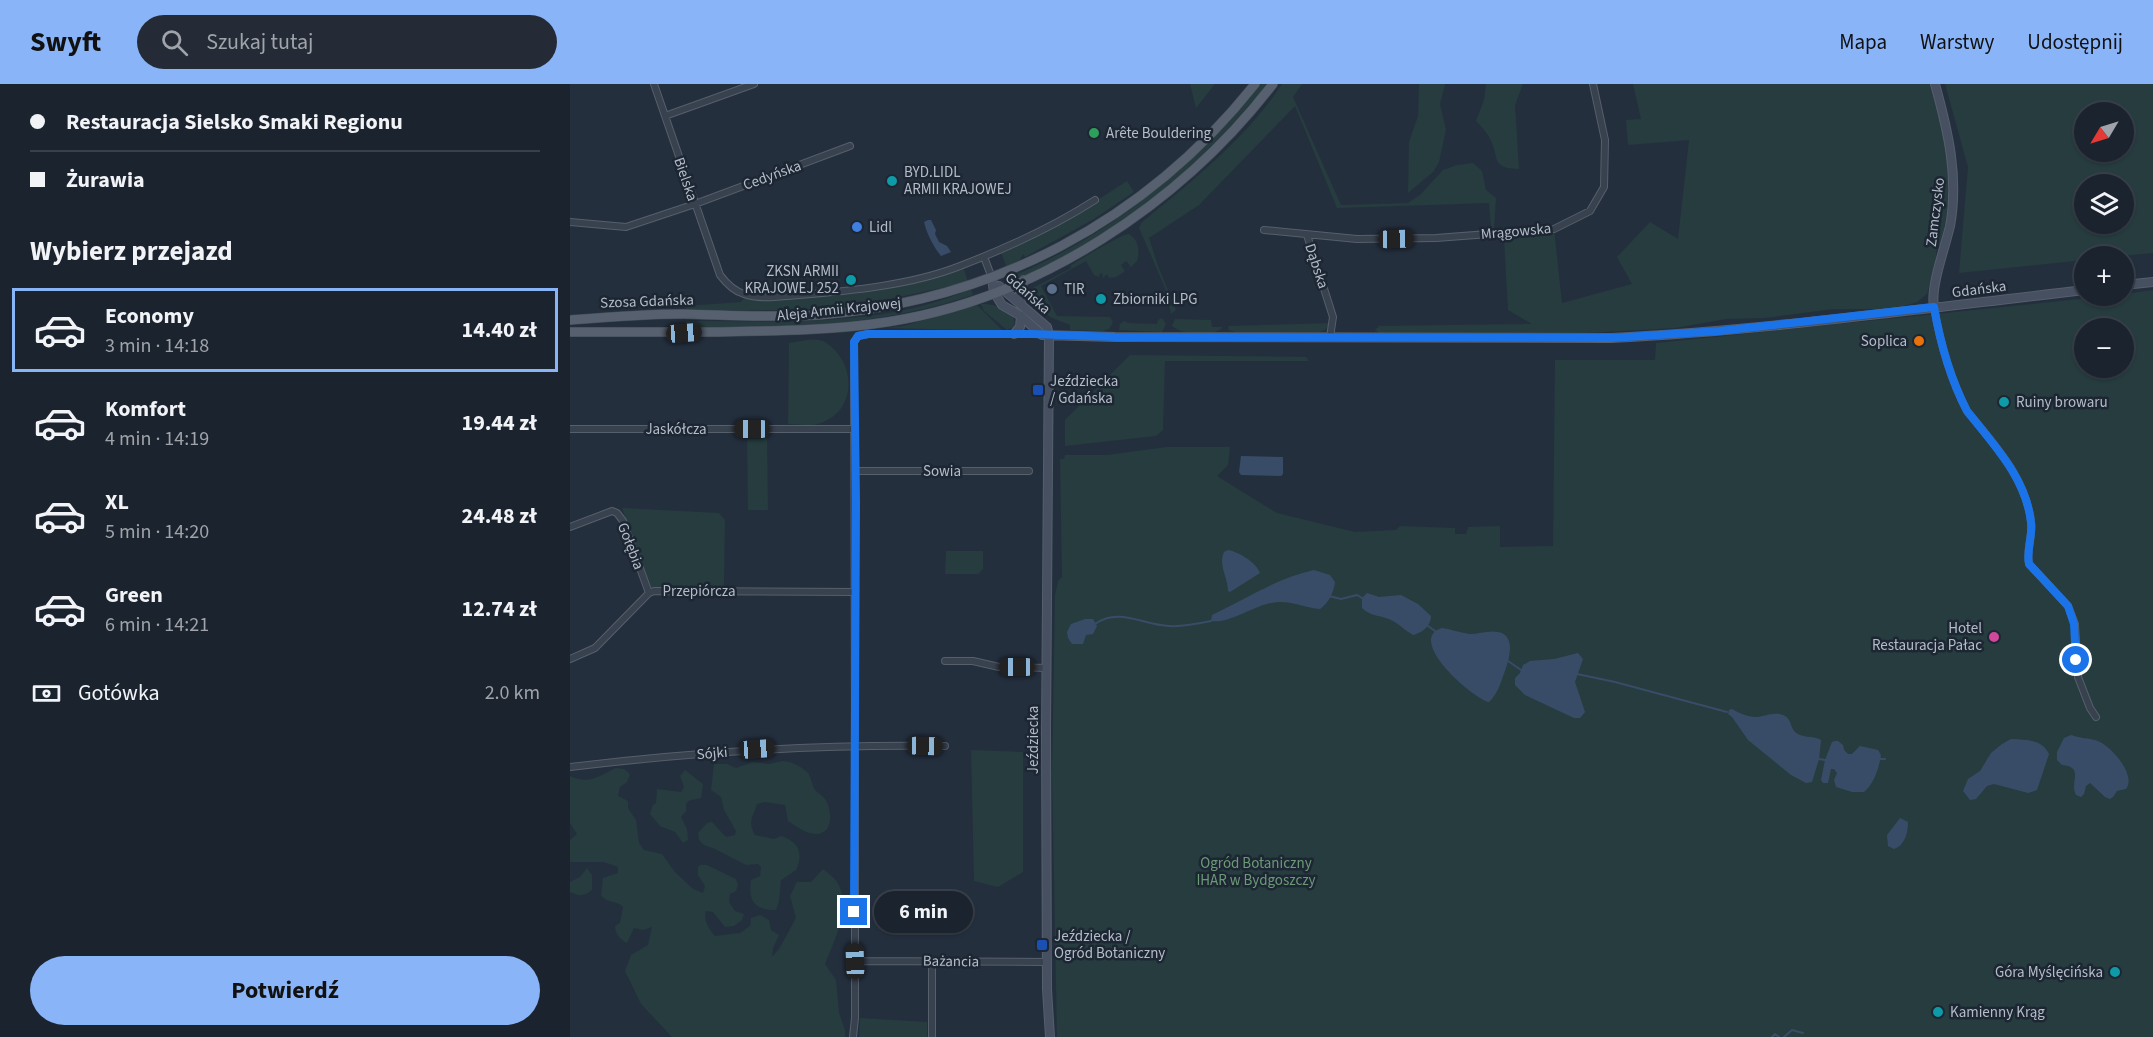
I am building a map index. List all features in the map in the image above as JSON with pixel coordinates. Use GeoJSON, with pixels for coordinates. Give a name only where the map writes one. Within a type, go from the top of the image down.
{"type":"FeatureCollection","features":[{"type":"Feature","properties":{"kind":"main road","name":"Aleja Armii Krajowej"},"geometry":{"type":"LineString","coordinates":[[725,316],[793,316],[860,310],[919,299],[992,278],[1059,248],[1131,205],[1196,148],[1255,84]]}},
{"type":"Feature","properties":{"kind":"main road","name":"Aleja Armii Krajowej"},"geometry":{"type":"LineString","coordinates":[[726,332],[818,330],[889,322],[947,308],[1024,280],[1088,247],[1149,207],[1183,180],[1217,148],[1273,84]]}},
{"type":"Feature","properties":{"kind":"main road","name":"Zamczysko"},"geometry":{"type":"LineString","coordinates":[[1934,307],[1933,292],[1950,225],[1954,176],[1947,132],[1935,84]]}},
{"type":"Feature","properties":{"kind":"main road","name":"Gdańska"},"geometry":{"type":"LineString","coordinates":[[992,278],[1002,305],[1046,335],[1115,337],[1559,339],[1676,335],[2074,291]]}},
{"type":"Feature","properties":{"kind":"main road"},"geometry":{"type":"LineString","coordinates":[[1022,307],[1019,296],[1024,280]]}},
{"type":"Feature","properties":{"kind":"main road"},"geometry":{"type":"LineString","coordinates":[[2134,284],[2153,282]]}},
{"type":"Feature","properties":{"kind":"main road","name":"Gdańska"},"geometry":{"type":"LineString","coordinates":[[998,290],[1047,327],[1046,335]]}},
{"type":"Feature","properties":{"kind":"main road","name":"Szosa Gdańska"},"geometry":{"type":"LineString","coordinates":[[570,320],[655,314],[725,316]]}},
{"type":"Feature","properties":{"kind":"main road"},"geometry":{"type":"LineString","coordinates":[[1014,334],[1020,327],[1021,316]]}},
{"type":"Feature","properties":{"kind":"main road","name":"Szosa Gdańska"},"geometry":{"type":"LineString","coordinates":[[570,332],[726,332]]}},
{"type":"Feature","properties":{"kind":"main road","name":"Jeździecka"},"geometry":{"type":"LineString","coordinates":[[1046,335],[1047,1012],[1050,1037]]}},
{"type":"Feature","properties":{"kind":"street","name":"Bielska"},"geometry":{"type":"LineString","coordinates":[[654,84],[720,275]]}},
{"type":"Feature","properties":{"kind":"street"},"geometry":{"type":"LineString","coordinates":[[665,116],[754,84]]}},
{"type":"Feature","properties":{"kind":"street","name":"Mrągowska"},"geometry":{"type":"LineString","coordinates":[[1306,235],[1357,239],[1436,238],[1554,230],[1571,222],[1590,211],[1604,187],[1605,140],[1593,84]]}},
{"type":"Feature","properties":{"kind":"street","name":"Cedyńska"},"geometry":{"type":"LineString","coordinates":[[570,222],[626,227],[695,204],[850,146]]}},
{"type":"Feature","properties":{"kind":"street","name":"Aleja Armii Krajowej"},"geometry":{"type":"LineString","coordinates":[[720,275],[730,286],[744,294],[758,297],[854,289],[936,274],[984,257],[1060,222],[1095,200]]}},
{"type":"Feature","properties":{"kind":"street","name":"Dąbska"},"geometry":{"type":"LineString","coordinates":[[1264,230],[1306,235],[1333,317],[1330,338]]}},
{"type":"Feature","properties":{"kind":"street"},"geometry":{"type":"LineString","coordinates":[[984,257],[992,278]]}},
{"type":"Feature","properties":{"kind":"street"},"geometry":{"type":"LineString","coordinates":[[1934,307],[1962,402],[2011,468],[2025,497],[2032,533],[2029,564],[2068,606],[2074,624],[2078,677],[2096,717]]}},
{"type":"Feature","properties":{"kind":"street","name":"Gdańska"},"geometry":{"type":"LineString","coordinates":[[855,429],[854,342],[858,336],[868,334],[1046,335]]}},
{"type":"Feature","properties":{"kind":"street","name":"Jaskółcza"},"geometry":{"type":"LineString","coordinates":[[570,429],[855,429]]}},
{"type":"Feature","properties":{"kind":"street"},"geometry":{"type":"LineString","coordinates":[[853,1037],[855,1018],[855,429]]}},
{"type":"Feature","properties":{"kind":"street","name":"Sowia"},"geometry":{"type":"LineString","coordinates":[[856,471],[1029,471]]}},
{"type":"Feature","properties":{"kind":"street","name":"Gołębia"},"geometry":{"type":"LineString","coordinates":[[570,527],[612,511],[617,513],[623,521],[649,593]]}},
{"type":"Feature","properties":{"kind":"street","name":"Przepiórcza"},"geometry":{"type":"LineString","coordinates":[[570,659],[595,648],[649,593],[654,591],[855,592]]}},
{"type":"Feature","properties":{"kind":"street"},"geometry":{"type":"LineString","coordinates":[[945,661],[973,661],[999,667],[1047,668]]}},
{"type":"Feature","properties":{"kind":"street","name":"Sójki"},"geometry":{"type":"LineString","coordinates":[[570,767],[777,748],[866,745],[945,746]]}},
{"type":"Feature","properties":{"kind":"street"},"geometry":{"type":"LineString","coordinates":[[932,960],[932,1037]]}},
{"type":"Feature","properties":{"kind":"street","name":"Bażancia"},"geometry":{"type":"LineString","coordinates":[[855,961],[1047,962]]}},
{"type":"Feature","properties":{"kind":"green space"},"geometry":{"type":"Polygon","coordinates":[[[1190,84],[1215,84],[1196,108],[1190,84]]]}},
{"type":"Feature","properties":{"kind":"green space"},"geometry":{"type":"Polygon","coordinates":[[[1260,84],[1267,84],[1211,146],[1152,198],[1087,243],[1013,281],[1011,277],[1083,241],[1148,196],[1206,144],[1260,84]]]}},
{"type":"Feature","properties":{"kind":"green space"},"geometry":{"type":"Polygon","coordinates":[[[1282,84],[1302,84],[1293,97],[1341,205],[1408,203],[1420,195],[1443,170],[1473,163],[1482,171],[1486,190],[1496,198],[1494,228],[1522,228],[1522,231],[1554,229],[1562,303],[1632,284],[1617,257],[1650,222],[1678,239],[1689,140],[1628,145],[1626,120],[1641,119],[1633,84],[1933,84],[1950,163],[1950,191],[1942,243],[1937,246],[1935,266],[1927,294],[1917,302],[1904,306],[1880,309],[1833,309],[1765,318],[1726,319],[1675,328],[1551,335],[1379,333],[1375,330],[1379,326],[1532,324],[1508,310],[1504,238],[1492,239],[1489,203],[1337,208],[1295,106],[1199,205],[1149,238],[1176,310],[1171,314],[1166,290],[1139,228],[1141,223],[1217,159],[1252,123],[1282,84]]]}},
{"type":"Feature","properties":{"kind":"green space"},"geometry":{"type":"Polygon","coordinates":[[[1419,84],[1445,84],[1440,104],[1446,130],[1439,162],[1433,172],[1408,193],[1409,142],[1418,116],[1419,84]]]}},
{"type":"Feature","properties":{"kind":"green space"},"geometry":{"type":"Polygon","coordinates":[[[1486,84],[1523,84],[1515,105],[1519,169],[1503,167],[1499,164],[1493,144],[1476,121],[1484,100],[1486,84]]]}},
{"type":"Feature","properties":{"kind":"green space"},"geometry":{"type":"Polygon","coordinates":[[[1945,84],[2153,84],[2153,253],[2134,255],[2134,246],[2074,246],[2074,261],[1959,273],[1968,167],[1945,84]]]}},
{"type":"Feature","properties":{"kind":"green space"},"geometry":{"type":"Polygon","coordinates":[[[1127,181],[1134,192],[1094,219],[1025,257],[1023,254],[1020,260],[1007,267],[1001,253],[1060,224],[1127,181]]]}},
{"type":"Feature","properties":{"kind":"green space"},"geometry":{"type":"Polygon","coordinates":[[[1129,234],[1138,246],[1137,261],[1131,267],[1126,261],[1121,265],[1125,271],[1116,277],[1109,278],[1107,274],[1103,278],[1102,273],[1099,274],[1100,277],[1094,275],[1086,261],[1041,286],[1057,316],[1110,317],[1113,322],[1109,329],[1102,331],[1070,330],[1070,325],[1050,317],[1027,296],[1029,290],[1071,268],[1071,265],[1110,242],[1129,234]]]}},
{"type":"Feature","properties":{"kind":"green space"},"geometry":{"type":"Polygon","coordinates":[[[964,269],[968,282],[841,307],[686,311],[686,306],[741,302],[745,297],[791,299],[885,288],[964,269]]]}},
{"type":"Feature","properties":{"kind":"green space"},"geometry":{"type":"Polygon","coordinates":[[[971,289],[973,295],[937,306],[866,319],[796,326],[686,327],[686,321],[831,320],[866,316],[937,302],[971,289]]]}},
{"type":"Feature","properties":{"kind":"green space","name":"Ogród Botaniczny IHAR w Bydgoszczy"},"geometry":{"type":"Polygon","coordinates":[[[2153,290],[2153,1037],[1057,1037],[1052,774],[1055,595],[1058,581],[1062,577],[1060,459],[1064,459],[1065,455],[1107,455],[1167,447],[1230,447],[1228,465],[1217,476],[1277,513],[1355,532],[1396,530],[1400,526],[1455,528],[1455,534],[1466,534],[1468,527],[1500,526],[1500,547],[1553,546],[1555,360],[1655,360],[1656,343],[2074,300],[2074,306],[2134,306],[2134,293],[2153,290]]]}},
{"type":"Feature","properties":{"kind":"green space"},"geometry":{"type":"Polygon","coordinates":[[[981,304],[998,306],[1009,312],[1015,321],[1014,327],[1007,330],[984,311],[981,304]]]}},
{"type":"Feature","properties":{"kind":"green space"},"geometry":{"type":"Polygon","coordinates":[[[977,305],[1003,331],[886,328],[903,326],[977,305]]]}},
{"type":"Feature","properties":{"kind":"green space"},"geometry":{"type":"Polygon","coordinates":[[[1162,318],[1166,324],[1162,332],[1119,330],[1120,324],[1124,321],[1157,324],[1162,318]]]}},
{"type":"Feature","properties":{"kind":"green space"},"geometry":{"type":"Polygon","coordinates":[[[1175,319],[1211,320],[1212,327],[1223,327],[1205,334],[1183,332],[1172,326],[1175,319]]]}},
{"type":"Feature","properties":{"kind":"green space"},"geometry":{"type":"Polygon","coordinates":[[[1330,323],[1325,330],[1319,332],[1235,332],[1229,330],[1228,326],[1330,323]]]}},
{"type":"Feature","properties":{"kind":"green space"},"geometry":{"type":"Polygon","coordinates":[[[807,340],[825,342],[843,361],[847,373],[847,397],[842,408],[833,417],[821,423],[788,424],[789,343],[807,340]]]}},
{"type":"Feature","properties":{"kind":"green space"},"geometry":{"type":"Polygon","coordinates":[[[1130,355],[1306,357],[1309,361],[1165,361],[1163,430],[1156,436],[1065,446],[1065,420],[1130,355]]]}},
{"type":"Feature","properties":{"kind":"green space"},"geometry":{"type":"Polygon","coordinates":[[[767,438],[768,510],[748,510],[747,439],[767,438]]]}},
{"type":"Feature","properties":{"kind":"green space"},"geometry":{"type":"Polygon","coordinates":[[[622,508],[719,513],[725,520],[724,588],[651,587],[622,508]]]}},
{"type":"Feature","properties":{"kind":"green space"},"geometry":{"type":"Polygon","coordinates":[[[946,551],[983,551],[983,569],[978,574],[945,574],[946,551]]]}},
{"type":"Feature","properties":{"kind":"green space"},"geometry":{"type":"Polygon","coordinates":[[[971,750],[1023,752],[1023,872],[998,887],[974,881],[971,750]]]}},
{"type":"Feature","properties":{"kind":"green space"},"geometry":{"type":"Polygon","coordinates":[[[753,762],[769,764],[790,762],[808,773],[815,790],[827,803],[830,820],[823,833],[813,834],[788,821],[785,805],[765,802],[757,804],[751,823],[755,835],[774,839],[781,836],[787,838],[795,844],[799,853],[796,870],[781,880],[776,910],[768,910],[754,903],[751,894],[751,880],[760,876],[761,867],[758,864],[746,865],[704,845],[699,840],[698,833],[707,823],[712,822],[726,837],[735,835],[736,831],[724,810],[721,797],[711,790],[714,764],[727,764],[736,768],[753,762]]]}},
{"type":"Feature","properties":{"kind":"green space"},"geometry":{"type":"Polygon","coordinates":[[[616,768],[624,769],[630,774],[627,782],[620,787],[618,796],[628,801],[628,808],[636,820],[639,843],[644,850],[662,854],[674,871],[693,889],[703,893],[705,886],[698,875],[700,865],[707,865],[736,879],[738,885],[736,891],[730,894],[729,902],[735,911],[744,914],[742,920],[734,926],[725,927],[713,912],[706,911],[706,921],[715,936],[740,933],[750,926],[751,918],[760,915],[769,920],[771,930],[779,935],[772,957],[796,918],[790,896],[797,882],[811,882],[823,869],[836,880],[843,901],[842,912],[837,934],[825,964],[836,980],[839,1013],[845,1037],[672,1037],[641,1004],[625,971],[631,955],[648,945],[652,927],[643,930],[634,928],[627,943],[623,940],[617,934],[615,926],[620,923],[623,907],[606,900],[601,895],[603,878],[618,873],[618,867],[604,862],[570,862],[570,840],[577,834],[570,823],[570,776],[588,780],[616,768]]]}},
{"type":"Feature","properties":{"kind":"green space"},"geometry":{"type":"Polygon","coordinates":[[[685,770],[703,784],[701,798],[688,801],[686,811],[681,817],[687,829],[688,840],[683,843],[675,832],[660,826],[650,814],[656,803],[657,789],[681,792],[684,787],[680,776],[685,770]]]}},
{"type":"Feature","properties":{"kind":"green space"},"geometry":{"type":"Polygon","coordinates":[[[587,868],[592,875],[592,890],[581,895],[570,892],[570,882],[580,877],[587,868]]]}},
{"type":"Feature","properties":{"kind":"green space"},"geometry":{"type":"Polygon","coordinates":[[[860,1018],[927,1022],[927,1037],[859,1037],[860,1018]]]}},
{"type":"Feature","properties":{"kind":"water"},"geometry":{"type":"Polygon","coordinates":[[[931,220],[936,230],[935,234],[939,242],[947,246],[951,252],[941,256],[938,252],[925,227],[924,222],[931,220]]]}},
{"type":"Feature","properties":{"kind":"water"},"geometry":{"type":"Polygon","coordinates":[[[1241,456],[1283,457],[1283,474],[1281,476],[1241,475],[1239,472],[1241,456]]]}},
{"type":"Feature","properties":{"kind":"water"},"geometry":{"type":"Polygon","coordinates":[[[1228,550],[1247,558],[1260,573],[1230,592],[1222,562],[1224,552],[1228,550]]]}},
{"type":"Feature","properties":{"kind":"water"},"geometry":{"type":"Polygon","coordinates":[[[1314,570],[1330,575],[1335,582],[1330,597],[1320,609],[1278,602],[1227,619],[1211,621],[1212,615],[1262,590],[1287,578],[1314,570]]]}},
{"type":"Feature","properties":{"kind":"water"},"geometry":{"type":"Polygon","coordinates":[[[1367,593],[1379,597],[1401,595],[1418,604],[1431,616],[1428,626],[1420,633],[1413,635],[1393,621],[1369,613],[1362,608],[1362,598],[1367,593]]]}},
{"type":"Feature","properties":{"kind":"water"},"geometry":{"type":"Polygon","coordinates":[[[1093,619],[1097,626],[1093,634],[1086,635],[1083,644],[1072,644],[1067,632],[1071,624],[1093,619]]]}},
{"type":"Feature","properties":{"kind":"water"},"geometry":{"type":"Polygon","coordinates":[[[1442,628],[1470,634],[1495,632],[1507,637],[1510,647],[1508,663],[1497,691],[1489,702],[1457,680],[1436,655],[1431,644],[1433,634],[1442,628]]]}},
{"type":"Feature","properties":{"kind":"water"},"geometry":{"type":"Polygon","coordinates":[[[1578,653],[1583,659],[1575,682],[1585,712],[1580,718],[1574,718],[1525,695],[1515,685],[1515,678],[1523,665],[1530,661],[1554,659],[1578,653]]]}},
{"type":"Feature","properties":{"kind":"water"},"geometry":{"type":"Polygon","coordinates":[[[1732,709],[1752,717],[1776,714],[1786,716],[1794,731],[1821,740],[1819,759],[1812,782],[1806,783],[1791,775],[1748,740],[1728,714],[1732,709]]]}},
{"type":"Feature","properties":{"kind":"water"},"geometry":{"type":"Polygon","coordinates":[[[2071,735],[2095,740],[2108,747],[2125,768],[2128,776],[2126,789],[2117,791],[2110,799],[2090,783],[2081,797],[2076,795],[2075,772],[2057,760],[2057,752],[2064,738],[2071,735]]]}},
{"type":"Feature","properties":{"kind":"water"},"geometry":{"type":"Polygon","coordinates":[[[2011,739],[2038,743],[2049,754],[2037,790],[2028,793],[1994,784],[1987,786],[1976,799],[1970,800],[1963,791],[1968,779],[1980,771],[1991,753],[2011,739]]]}},
{"type":"Feature","properties":{"kind":"water"},"geometry":{"type":"Polygon","coordinates":[[[1832,742],[1843,745],[1848,754],[1852,754],[1860,746],[1878,750],[1881,755],[1876,775],[1864,792],[1852,792],[1836,787],[1834,780],[1837,773],[1834,769],[1831,769],[1828,783],[1823,783],[1821,780],[1825,760],[1832,742]]]}},
{"type":"Feature","properties":{"kind":"water"},"geometry":{"type":"Polygon","coordinates":[[[1900,818],[1908,822],[1907,830],[1903,842],[1894,849],[1888,846],[1887,835],[1900,818]]]}},
{"type":"Feature","properties":{"kind":"waterway"},"geometry":{"type":"LineString","coordinates":[[1329,596],[1341,599],[1357,595],[1362,598]]}},
{"type":"Feature","properties":{"kind":"waterway"},"geometry":{"type":"LineString","coordinates":[[1095,624],[1113,617],[1131,618],[1169,626],[1185,626],[1211,621]]}},
{"type":"Feature","properties":{"kind":"waterway"},"geometry":{"type":"LineString","coordinates":[[1428,626],[1435,631]]}},
{"type":"Feature","properties":{"kind":"waterway"},"geometry":{"type":"LineString","coordinates":[[1508,661],[1521,670]]}},
{"type":"Feature","properties":{"kind":"waterway"},"geometry":{"type":"LineString","coordinates":[[1577,674],[1727,712]]}},
{"type":"Feature","properties":{"kind":"waterway"},"geometry":{"type":"LineString","coordinates":[[1819,759],[1825,760]]}},
{"type":"Feature","properties":{"kind":"waterway"},"geometry":{"type":"LineString","coordinates":[[1880,759],[1885,759]]}},
{"type":"Feature","properties":{"kind":"waterway"},"geometry":{"type":"LineString","coordinates":[[1784,1037],[1792,1030],[1803,1033]]}},
{"type":"Feature","properties":{"kind":"waterway"},"geometry":{"type":"LineString","coordinates":[[1772,1037],[1775,1034],[1779,1037]]}},
{"type":"Feature","properties":{"kind":"place","name":"Arête Bouldering"},"geometry":{"type":"Point","coordinates":[1094,133]}},
{"type":"Feature","properties":{"kind":"place","name":"BYD.LIDL ARMII KRAJOWEJ"},"geometry":{"type":"Point","coordinates":[892,181]}},
{"type":"Feature","properties":{"kind":"place","name":"Lidl"},"geometry":{"type":"Point","coordinates":[857,227]}},
{"type":"Feature","properties":{"kind":"place","name":"ZKSN ARMII KRAJOWEJ 252"},"geometry":{"type":"Point","coordinates":[851,280]}},
{"type":"Feature","properties":{"kind":"place","name":"TIR"},"geometry":{"type":"Point","coordinates":[1052,289]}},
{"type":"Feature","properties":{"kind":"place","name":"Zbiorniki LPG"},"geometry":{"type":"Point","coordinates":[1101,299]}},
{"type":"Feature","properties":{"kind":"place","name":"Soplica"},"geometry":{"type":"Point","coordinates":[1919,341]}},
{"type":"Feature","properties":{"kind":"place","name":"Jeździecka / Gdańska"},"geometry":{"type":"Point","coordinates":[1038,390]}},
{"type":"Feature","properties":{"kind":"place","name":"Ruiny browaru"},"geometry":{"type":"Point","coordinates":[2004,402]}},
{"type":"Feature","properties":{"kind":"place","name":"Hotel Restauracja Pałac"},"geometry":{"type":"Point","coordinates":[1994,637]}},
{"type":"Feature","properties":{"kind":"place","name":"Jeździecka / Ogród Botaniczny"},"geometry":{"type":"Point","coordinates":[1042,945]}},
{"type":"Feature","properties":{"kind":"place","name":"Góra Myślęcińska"},"geometry":{"type":"Point","coordinates":[2115,972]}},
{"type":"Feature","properties":{"kind":"place","name":"Kamienny Krąg"},"geometry":{"type":"Point","coordinates":[1938,1012]}},
{"type":"Feature","properties":{"kind":"route"},"geometry":{"type":"LineString","coordinates":[[854,912],[856,503],[854,342],[858,336],[868,334],[1033,334],[1115,337],[1611,338],[1719,331],[1934,307],[1962,402],[2018,479],[2030,513],[2032,533],[2029,564],[2068,606],[2074,624],[2076,660]]}}]}
